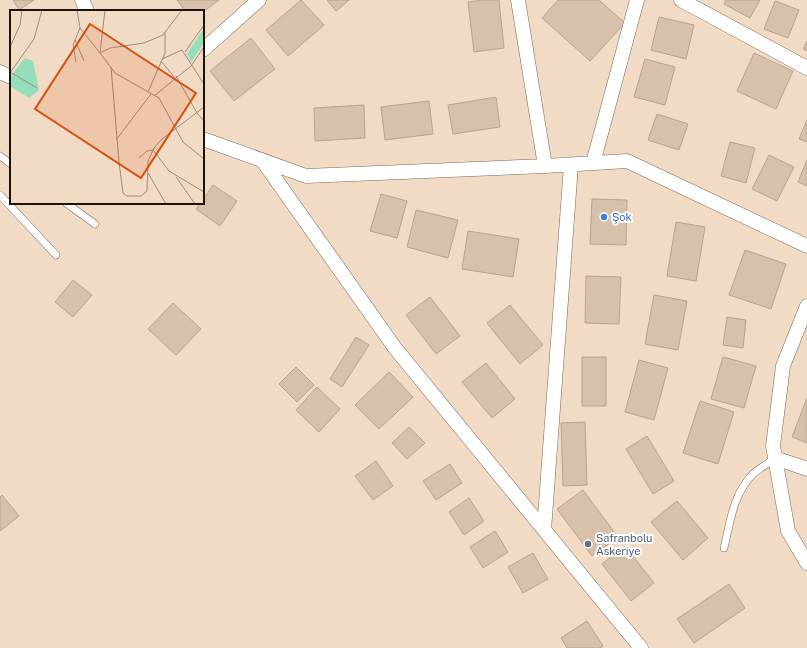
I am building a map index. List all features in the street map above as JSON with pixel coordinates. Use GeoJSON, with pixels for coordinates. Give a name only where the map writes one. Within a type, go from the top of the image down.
{"type":"FeatureCollection","features":[{"type":"Feature","properties":{"kind":"street"},"geometry":{"type":"LineString","coordinates":[[82,0],[87,10]]}},
{"type":"Feature","properties":{"kind":"street"},"geometry":{"type":"LineString","coordinates":[[204,49],[259,0]]}},
{"type":"Feature","properties":{"kind":"street"},"geometry":{"type":"LineString","coordinates":[[518,0],[545,166]]}},
{"type":"Feature","properties":{"kind":"street"},"geometry":{"type":"LineString","coordinates":[[593,163],[637,0]]}},
{"type":"Feature","properties":{"kind":"street"},"geometry":{"type":"LineString","coordinates":[[680,0],[807,68]]}},
{"type":"Feature","properties":{"kind":"street"},"geometry":{"type":"LineString","coordinates":[[0,72],[10,77]]}},
{"type":"Feature","properties":{"kind":"street"},"geometry":{"type":"LineString","coordinates":[[204,139],[306,176],[627,161],[807,246]]}},
{"type":"Feature","properties":{"kind":"street"},"geometry":{"type":"LineString","coordinates":[[262,160],[395,348],[641,648]]}},
{"type":"Feature","properties":{"kind":"street"},"geometry":{"type":"LineString","coordinates":[[544,530],[571,164]]}},
{"type":"Feature","properties":{"kind":"street"},"geometry":{"type":"LineString","coordinates":[[807,306],[782,366],[773,446],[788,531],[807,563]]}},
{"type":"Feature","properties":{"kind":"street"},"geometry":{"type":"LineString","coordinates":[[775,458],[807,470]]}},
{"type":"Feature","properties":{"kind":"lane"},"geometry":{"type":"LineString","coordinates":[[0,156],[10,163]]}},
{"type":"Feature","properties":{"kind":"lane"},"geometry":{"type":"LineString","coordinates":[[0,195],[56,255]]}},
{"type":"Feature","properties":{"kind":"lane"},"geometry":{"type":"LineString","coordinates":[[67,204],[95,224]]}},
{"type":"Feature","properties":{"kind":"lane"},"geometry":{"type":"LineString","coordinates":[[724,548],[734,504],[745,484],[753,474],[775,458]]}},
{"type":"Feature","properties":{"kind":"building"},"geometry":{"type":"Polygon","coordinates":[[[13,0],[34,0],[19,10],[13,0]]]}},
{"type":"Feature","properties":{"kind":"building"},"geometry":{"type":"Polygon","coordinates":[[[177,0],[219,0],[204,11],[204,10],[184,10],[177,0]]]}},
{"type":"Feature","properties":{"kind":"building"},"geometry":{"type":"Polygon","coordinates":[[[301,0],[324,25],[288,56],[266,30],[301,0]]]}},
{"type":"Feature","properties":{"kind":"building"},"geometry":{"type":"Polygon","coordinates":[[[327,0],[349,0],[336,11],[327,0]]]}},
{"type":"Feature","properties":{"kind":"building"},"geometry":{"type":"Polygon","coordinates":[[[499,0],[504,48],[474,52],[468,2],[499,0]]]}},
{"type":"Feature","properties":{"kind":"building"},"geometry":{"type":"Polygon","coordinates":[[[558,0],[599,0],[625,23],[590,61],[542,18],[558,0]]]}},
{"type":"Feature","properties":{"kind":"building"},"geometry":{"type":"Polygon","coordinates":[[[726,0],[760,0],[750,18],[724,4],[726,0]]]}},
{"type":"Feature","properties":{"kind":"building"},"geometry":{"type":"Polygon","coordinates":[[[775,1],[799,10],[788,38],[764,29],[775,1]]]}},
{"type":"Feature","properties":{"kind":"building"},"geometry":{"type":"Polygon","coordinates":[[[659,17],[694,25],[686,59],[651,50],[659,17]]]}},
{"type":"Feature","properties":{"kind":"building"},"geometry":{"type":"Polygon","coordinates":[[[251,38],[275,69],[234,101],[210,71],[251,38]]]}},
{"type":"Feature","properties":{"kind":"building"},"geometry":{"type":"Polygon","coordinates":[[[807,41],[807,51],[803,49],[807,41]]]}},
{"type":"Feature","properties":{"kind":"building"},"geometry":{"type":"Polygon","coordinates":[[[754,53],[793,71],[776,109],[737,91],[754,53]]]}},
{"type":"Feature","properties":{"kind":"building"},"geometry":{"type":"Polygon","coordinates":[[[645,59],[675,67],[665,105],[634,97],[645,59]]]}},
{"type":"Feature","properties":{"kind":"building"},"geometry":{"type":"Polygon","coordinates":[[[496,97],[500,127],[453,134],[448,105],[496,97]]]}},
{"type":"Feature","properties":{"kind":"building"},"geometry":{"type":"Polygon","coordinates":[[[429,101],[433,134],[385,140],[381,107],[429,101]]]}},
{"type":"Feature","properties":{"kind":"building"},"geometry":{"type":"Polygon","coordinates":[[[364,105],[365,138],[315,141],[314,108],[364,105]]]}},
{"type":"Feature","properties":{"kind":"building"},"geometry":{"type":"Polygon","coordinates":[[[657,114],[688,124],[679,150],[648,140],[657,114]]]}},
{"type":"Feature","properties":{"kind":"building"},"geometry":{"type":"Polygon","coordinates":[[[807,120],[807,142],[799,139],[807,120]]]}},
{"type":"Feature","properties":{"kind":"building"},"geometry":{"type":"Polygon","coordinates":[[[730,142],[755,148],[746,183],[721,176],[730,142]]]}},
{"type":"Feature","properties":{"kind":"building"},"geometry":{"type":"Polygon","coordinates":[[[769,155],[794,167],[777,201],[752,189],[769,155]]]}},
{"type":"Feature","properties":{"kind":"building"},"geometry":{"type":"Polygon","coordinates":[[[807,160],[807,186],[798,182],[807,160]]]}},
{"type":"Feature","properties":{"kind":"building"},"geometry":{"type":"Polygon","coordinates":[[[213,185],[237,201],[220,226],[196,209],[200,204],[204,204],[204,198],[213,185]]]}},
{"type":"Feature","properties":{"kind":"building"},"geometry":{"type":"Polygon","coordinates":[[[381,194],[407,201],[397,238],[370,231],[381,194]]]}},
{"type":"Feature","properties":{"kind":"building"},"geometry":{"type":"Polygon","coordinates":[[[592,199],[627,200],[626,245],[590,244],[592,199]]]}},
{"type":"Feature","properties":{"kind":"building"},"geometry":{"type":"Polygon","coordinates":[[[416,210],[458,220],[448,258],[407,247],[416,210]]]}},
{"type":"Feature","properties":{"kind":"building"},"geometry":{"type":"Polygon","coordinates":[[[676,222],[705,227],[696,281],[667,276],[676,222]]]}},
{"type":"Feature","properties":{"kind":"building"},"geometry":{"type":"Polygon","coordinates":[[[468,231],[519,239],[513,277],[462,269],[468,231]]]}},
{"type":"Feature","properties":{"kind":"building"},"geometry":{"type":"Polygon","coordinates":[[[745,250],[786,264],[771,309],[729,295],[745,250]]]}},
{"type":"Feature","properties":{"kind":"building"},"geometry":{"type":"Polygon","coordinates":[[[586,276],[621,277],[619,324],[585,323],[586,276]]]}},
{"type":"Feature","properties":{"kind":"building"},"geometry":{"type":"Polygon","coordinates":[[[73,280],[92,295],[73,317],[55,302],[73,280]]]}},
{"type":"Feature","properties":{"kind":"building"},"geometry":{"type":"Polygon","coordinates":[[[654,295],[687,301],[678,350],[645,344],[654,295]]]}},
{"type":"Feature","properties":{"kind":"building"},"geometry":{"type":"Polygon","coordinates":[[[430,297],[460,336],[436,354],[406,315],[430,297]]]}},
{"type":"Feature","properties":{"kind":"building"},"geometry":{"type":"Polygon","coordinates":[[[173,303],[201,329],[176,355],[148,329],[173,303]]]}},
{"type":"Feature","properties":{"kind":"building"},"geometry":{"type":"Polygon","coordinates":[[[510,305],[543,345],[520,364],[487,323],[510,305]]]}},
{"type":"Feature","properties":{"kind":"building"},"geometry":{"type":"Polygon","coordinates":[[[727,317],[746,320],[743,348],[723,345],[727,317]]]}},
{"type":"Feature","properties":{"kind":"building"},"geometry":{"type":"Polygon","coordinates":[[[356,337],[369,345],[342,387],[330,379],[356,337]]]}},
{"type":"Feature","properties":{"kind":"building"},"geometry":{"type":"Polygon","coordinates":[[[582,357],[606,357],[606,406],[582,406],[582,357]]]}},
{"type":"Feature","properties":{"kind":"building"},"geometry":{"type":"Polygon","coordinates":[[[723,357],[756,366],[744,408],[711,399],[723,357]]]}},
{"type":"Feature","properties":{"kind":"building"},"geometry":{"type":"Polygon","coordinates":[[[639,360],[668,368],[654,420],[625,412],[639,360]]]}},
{"type":"Feature","properties":{"kind":"building"},"geometry":{"type":"Polygon","coordinates":[[[486,363],[515,399],[492,418],[462,382],[486,363]]]}},
{"type":"Feature","properties":{"kind":"building"},"geometry":{"type":"Polygon","coordinates":[[[296,367],[314,385],[297,402],[279,384],[296,367]]]}},
{"type":"Feature","properties":{"kind":"building"},"geometry":{"type":"Polygon","coordinates":[[[389,372],[413,397],[379,429],[355,405],[389,372]]]}},
{"type":"Feature","properties":{"kind":"building"},"geometry":{"type":"Polygon","coordinates":[[[317,387],[340,409],[319,432],[296,410],[317,387]]]}},
{"type":"Feature","properties":{"kind":"building"},"geometry":{"type":"Polygon","coordinates":[[[807,398],[807,443],[792,437],[807,398]]]}},
{"type":"Feature","properties":{"kind":"building"},"geometry":{"type":"Polygon","coordinates":[[[700,401],[734,412],[718,464],[683,453],[700,401]]]}},
{"type":"Feature","properties":{"kind":"building"},"geometry":{"type":"Polygon","coordinates":[[[585,422],[587,485],[563,486],[561,423],[585,422]]]}},
{"type":"Feature","properties":{"kind":"building"},"geometry":{"type":"Polygon","coordinates":[[[409,427],[425,443],[407,459],[392,443],[409,427]]]}},
{"type":"Feature","properties":{"kind":"building"},"geometry":{"type":"Polygon","coordinates":[[[647,436],[674,481],[653,494],[626,449],[647,436]]]}},
{"type":"Feature","properties":{"kind":"building"},"geometry":{"type":"Polygon","coordinates":[[[376,461],[393,486],[373,500],[355,476],[376,461]]]}},
{"type":"Feature","properties":{"kind":"building"},"geometry":{"type":"Polygon","coordinates":[[[450,464],[462,483],[436,500],[423,481],[450,464]]]}},
{"type":"Feature","properties":{"kind":"building"},"geometry":{"type":"Polygon","coordinates":[[[583,490],[618,537],[592,556],[557,509],[583,490]]]}},
{"type":"Feature","properties":{"kind":"building"},"geometry":{"type":"Polygon","coordinates":[[[2,495],[19,516],[0,531],[0,497],[2,495]]]}},
{"type":"Feature","properties":{"kind":"building"},"geometry":{"type":"Polygon","coordinates":[[[469,498],[484,521],[464,535],[449,512],[469,498]]]}},
{"type":"Feature","properties":{"kind":"building"},"geometry":{"type":"Polygon","coordinates":[[[677,501],[708,538],[683,560],[651,522],[677,501]]]}},
{"type":"Feature","properties":{"kind":"building"},"geometry":{"type":"Polygon","coordinates":[[[495,531],[508,552],[483,568],[470,547],[495,531]]]}},
{"type":"Feature","properties":{"kind":"building"},"geometry":{"type":"Polygon","coordinates":[[[625,546],[654,583],[631,601],[602,564],[625,546]]]}},
{"type":"Feature","properties":{"kind":"building"},"geometry":{"type":"Polygon","coordinates":[[[533,553],[548,579],[523,593],[508,567],[533,553]]]}},
{"type":"Feature","properties":{"kind":"building"},"geometry":{"type":"Polygon","coordinates":[[[729,584],[745,608],[694,643],[677,619],[729,584]]]}},
{"type":"Feature","properties":{"kind":"building"},"geometry":{"type":"Polygon","coordinates":[[[587,621],[603,646],[600,648],[567,648],[561,638],[587,621]]]}},
{"type":"Feature","properties":{"kind":"place","name":"Şok"},"geometry":{"type":"Point","coordinates":[604,217]}},
{"type":"Feature","properties":{"kind":"place","name":"Safranbolu Askeriye"},"geometry":{"type":"Point","coordinates":[588,544]}}]}
